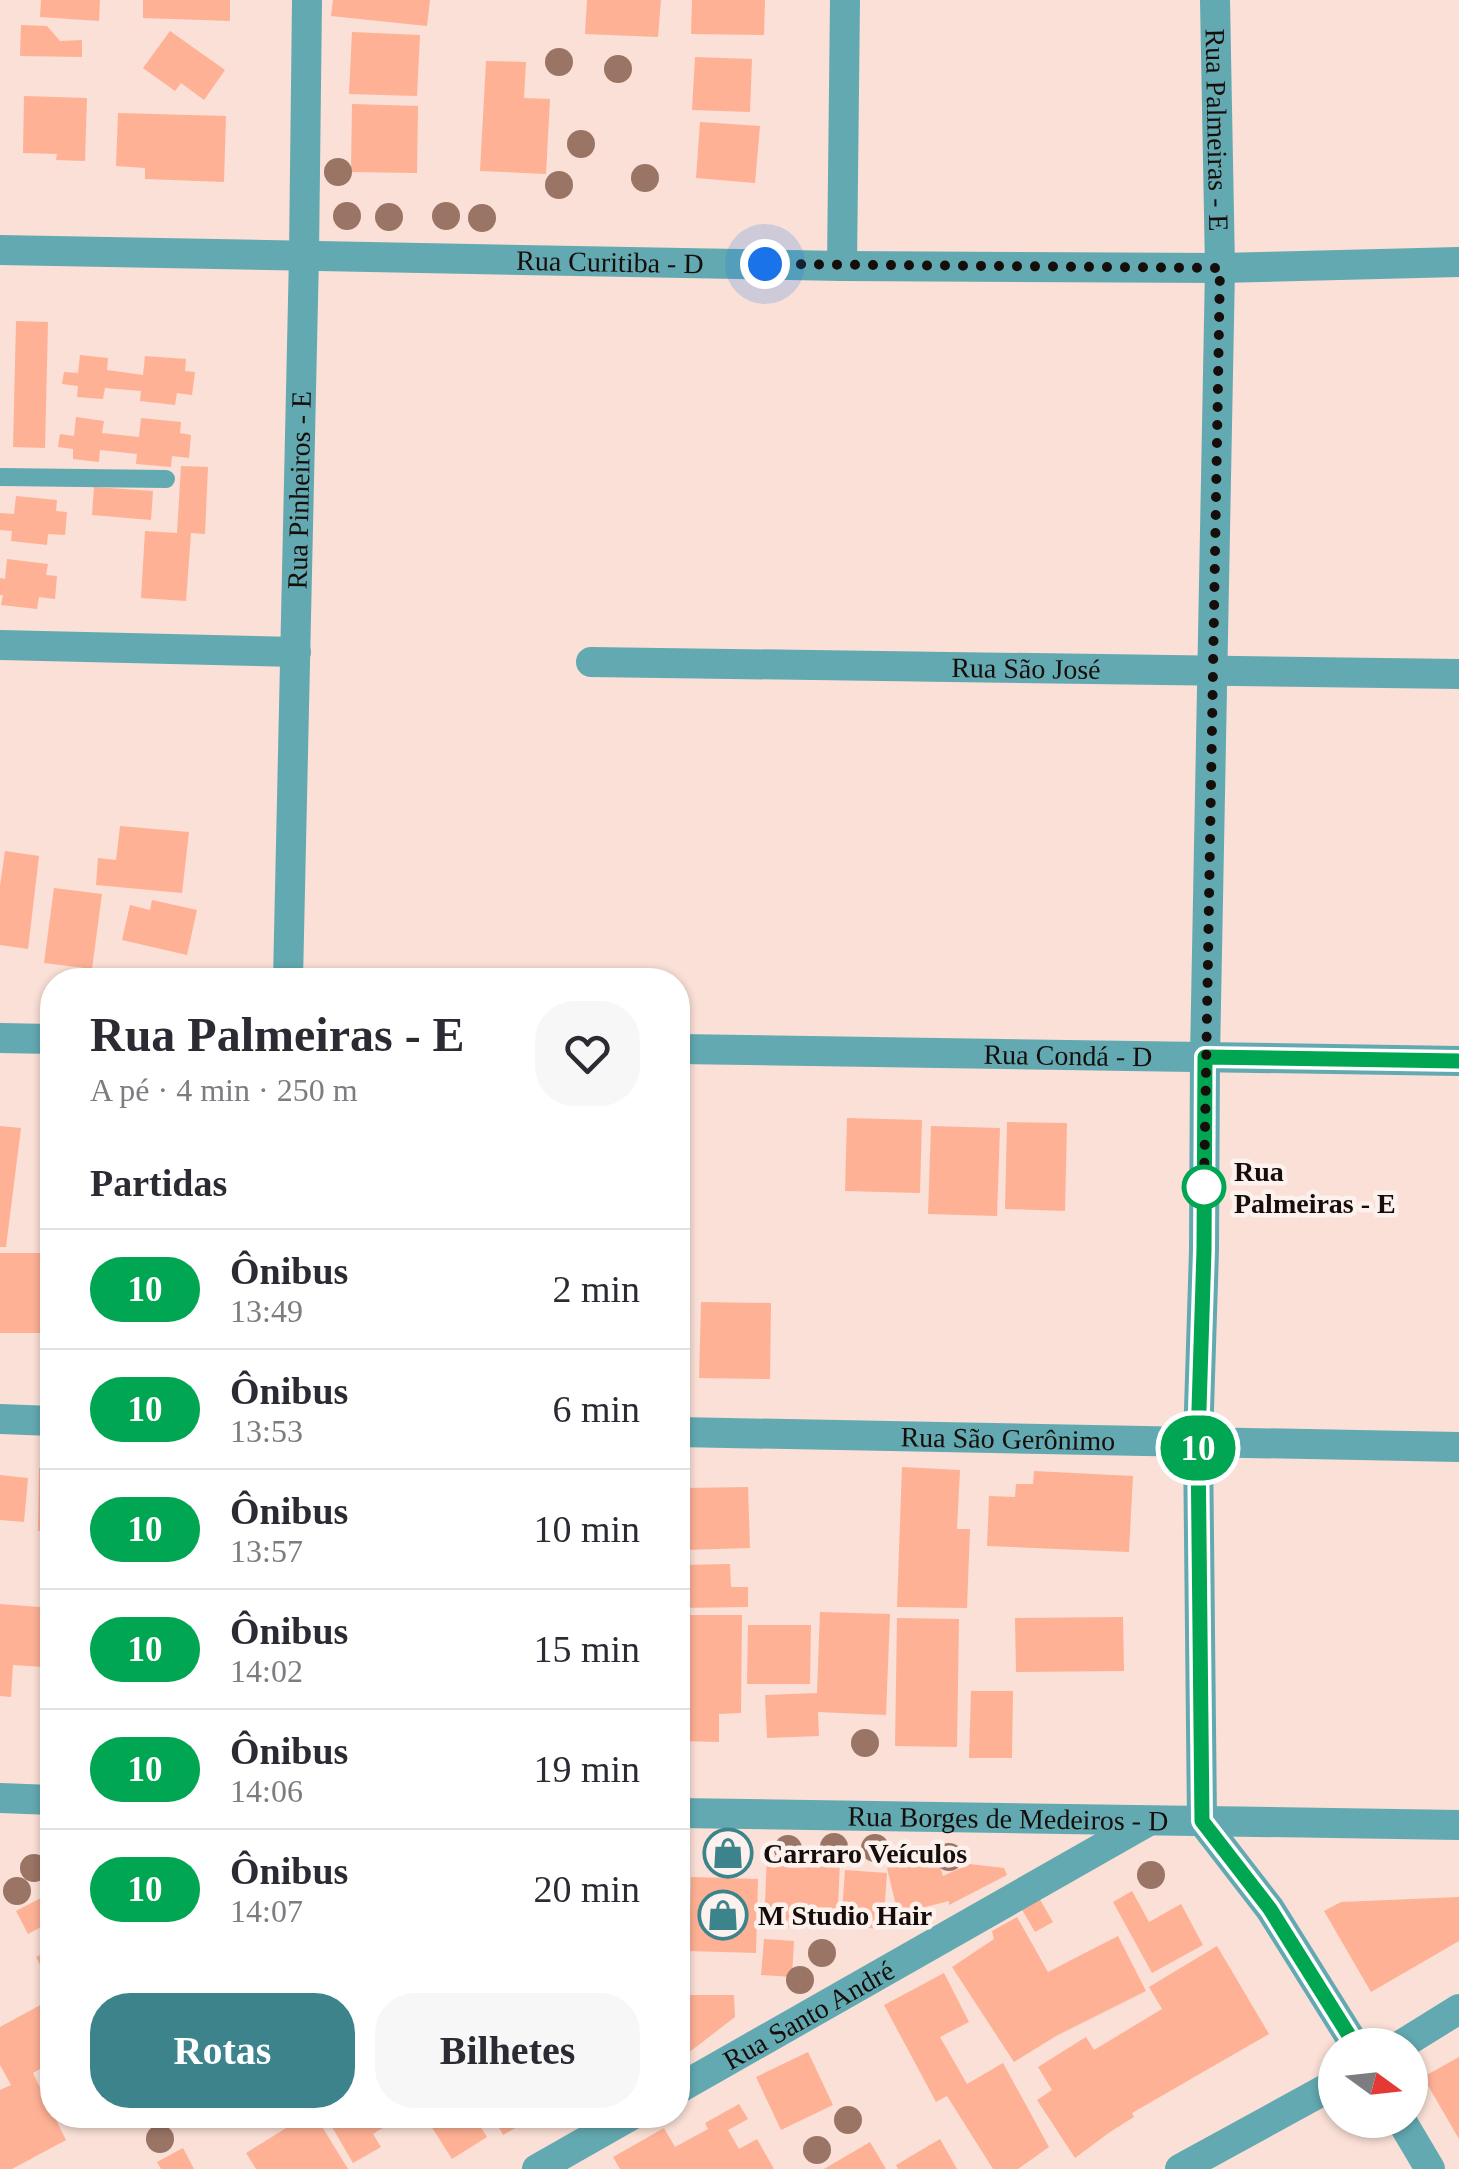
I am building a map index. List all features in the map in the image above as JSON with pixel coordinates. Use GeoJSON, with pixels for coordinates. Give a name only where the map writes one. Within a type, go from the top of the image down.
{"type":"FeatureCollection","features":[{"type":"Feature","properties":{"kind":"street","name":"Rua Pinheiros - E"},"geometry":{"type":"LineString","coordinates":[[288,968],[307,0]]}},
{"type":"Feature","properties":{"kind":"street"},"geometry":{"type":"LineString","coordinates":[[842,266],[845,0]]}},
{"type":"Feature","properties":{"kind":"street","name":"Rua Palmeiras - E"},"geometry":{"type":"LineString","coordinates":[[1202,1821],[1198,1441],[1220,268],[1216,0]]}},
{"type":"Feature","properties":{"kind":"street","name":"Rua Curitiba - D"},"geometry":{"type":"LineString","coordinates":[[0,250],[842,266],[1220,268],[1459,262]]}},
{"type":"Feature","properties":{"kind":"street"},"geometry":{"type":"LineString","coordinates":[[0,645],[296,652]]}},
{"type":"Feature","properties":{"kind":"street","name":"Rua São José"},"geometry":{"type":"LineString","coordinates":[[591,662],[1459,674]]}},
{"type":"Feature","properties":{"kind":"street"},"geometry":{"type":"LineString","coordinates":[[0,1038],[40,1039]]}},
{"type":"Feature","properties":{"kind":"street","name":"Rua Condá - D"},"geometry":{"type":"LineString","coordinates":[[690,1049],[1459,1061]]}},
{"type":"Feature","properties":{"kind":"street"},"geometry":{"type":"LineString","coordinates":[[0,1420],[40,1420]]}},
{"type":"Feature","properties":{"kind":"street","name":"Rua São Gerônimo"},"geometry":{"type":"LineString","coordinates":[[690,1432],[1459,1447]]}},
{"type":"Feature","properties":{"kind":"street"},"geometry":{"type":"LineString","coordinates":[[0,1798],[40,1800]]}},
{"type":"Feature","properties":{"kind":"street","name":"Rua Borges de Medeiros - D"},"geometry":{"type":"LineString","coordinates":[[690,1813],[1459,1825]]}},
{"type":"Feature","properties":{"kind":"street","name":"Rua Santo André"},"geometry":{"type":"LineString","coordinates":[[690,2082],[1150,1820]]}},
{"type":"Feature","properties":{"kind":"street"},"geometry":{"type":"LineString","coordinates":[[1202,1821],[1270,1909],[1344,2028]]}},
{"type":"Feature","properties":{"kind":"street"},"geometry":{"type":"LineString","coordinates":[[1428,2029],[1459,2009]]}},
{"type":"Feature","properties":{"kind":"street"},"geometry":{"type":"LineString","coordinates":[[1180,2169],[1318,2093]]}},
{"type":"Feature","properties":{"kind":"street"},"geometry":{"type":"LineString","coordinates":[[537,2169],[609,2128]]}},
{"type":"Feature","properties":{"kind":"street"},"geometry":{"type":"LineString","coordinates":[[1411,2138],[1430,2169]]}},
{"type":"Feature","properties":{"kind":"lane"},"geometry":{"type":"LineString","coordinates":[[0,477],[166,479]]}},
{"type":"Feature","properties":{"kind":"building"},"geometry":{"type":"Polygon","coordinates":[[[41,0],[100,0],[99,21],[40,17],[41,0]]]}},
{"type":"Feature","properties":{"kind":"building"},"geometry":{"type":"Polygon","coordinates":[[[143,0],[230,0],[230,21],[143,18],[143,0]]]}},
{"type":"Feature","properties":{"kind":"building"},"geometry":{"type":"Polygon","coordinates":[[[333,0],[430,0],[427,26],[331,16],[333,0]]]}},
{"type":"Feature","properties":{"kind":"building"},"geometry":{"type":"Polygon","coordinates":[[[587,0],[661,0],[658,37],[585,34],[587,0]]]}},
{"type":"Feature","properties":{"kind":"building"},"geometry":{"type":"Polygon","coordinates":[[[692,0],[765,0],[764,35],[691,34],[692,0]]]}},
{"type":"Feature","properties":{"kind":"building"},"geometry":{"type":"Polygon","coordinates":[[[21,25],[47,26],[60,41],[82,40],[82,57],[20,56],[21,25]]]}},
{"type":"Feature","properties":{"kind":"building"},"geometry":{"type":"Polygon","coordinates":[[[170,31],[225,70],[204,100],[181,83],[175,91],[143,68],[170,31]]]}},
{"type":"Feature","properties":{"kind":"building"},"geometry":{"type":"Polygon","coordinates":[[[352,32],[420,35],[417,96],[349,94],[352,32]]]}},
{"type":"Feature","properties":{"kind":"building"},"geometry":{"type":"Polygon","coordinates":[[[695,57],[752,59],[750,112],[692,110],[695,57]]]}},
{"type":"Feature","properties":{"kind":"building"},"geometry":{"type":"Polygon","coordinates":[[[486,61],[526,62],[524,98],[550,99],[546,174],[480,171],[486,61]]]}},
{"type":"Feature","properties":{"kind":"building"},"geometry":{"type":"Polygon","coordinates":[[[24,96],[87,98],[85,161],[56,160],[57,154],[23,153],[24,96]]]}},
{"type":"Feature","properties":{"kind":"building"},"geometry":{"type":"Polygon","coordinates":[[[352,104],[418,106],[417,173],[351,172],[352,104]]]}},
{"type":"Feature","properties":{"kind":"building"},"geometry":{"type":"Polygon","coordinates":[[[118,113],[226,116],[224,182],[145,179],[145,168],[116,166],[118,113]]]}},
{"type":"Feature","properties":{"kind":"building"},"geometry":{"type":"Polygon","coordinates":[[[700,122],[760,126],[755,183],[696,178],[700,122]]]}},
{"type":"Feature","properties":{"kind":"building"},"geometry":{"type":"Polygon","coordinates":[[[16,321],[48,322],[45,448],[13,447],[16,321]]]}},
{"type":"Feature","properties":{"kind":"building"},"geometry":{"type":"Polygon","coordinates":[[[80,355],[108,358],[107,370],[143,375],[145,356],[186,359],[185,371],[195,372],[192,395],[177,393],[175,405],[140,401],[141,391],[105,388],[103,399],[77,397],[78,386],[62,384],[64,372],[78,373],[80,355]]]}},
{"type":"Feature","properties":{"kind":"building"},"geometry":{"type":"Polygon","coordinates":[[[76,417],[104,421],[102,433],[139,437],[141,418],[181,422],[180,433],[191,435],[189,458],[172,456],[171,467],[136,464],[137,454],[100,450],[99,462],[73,459],[73,449],[58,447],[60,434],[74,436],[76,417]]]}},
{"type":"Feature","properties":{"kind":"building"},"geometry":{"type":"Polygon","coordinates":[[[181,466],[208,467],[205,534],[191,533],[186,601],[141,598],[145,531],[177,533],[181,466]]]}},
{"type":"Feature","properties":{"kind":"building"},"geometry":{"type":"Polygon","coordinates":[[[94,487],[153,491],[151,520],[92,515],[94,487]]]}},
{"type":"Feature","properties":{"kind":"building"},"geometry":{"type":"Polygon","coordinates":[[[16,496],[57,500],[56,511],[67,512],[65,535],[48,534],[47,545],[11,541],[12,531],[0,530],[0,513],[14,514],[16,496]]]}},
{"type":"Feature","properties":{"kind":"building"},"geometry":{"type":"Polygon","coordinates":[[[7,559],[48,564],[46,575],[57,576],[55,599],[39,597],[37,609],[1,605],[0,578],[5,579],[7,559]]]}},
{"type":"Feature","properties":{"kind":"building"},"geometry":{"type":"Polygon","coordinates":[[[120,826],[189,832],[182,893],[96,885],[98,858],[116,860],[120,826]]]}},
{"type":"Feature","properties":{"kind":"building"},"geometry":{"type":"Polygon","coordinates":[[[5,851],[39,856],[28,949],[0,945],[0,886],[5,851]]]}},
{"type":"Feature","properties":{"kind":"building"},"geometry":{"type":"Polygon","coordinates":[[[54,888],[102,894],[92,968],[44,963],[54,888]]]}},
{"type":"Feature","properties":{"kind":"building"},"geometry":{"type":"Polygon","coordinates":[[[152,900],[197,910],[187,955],[122,940],[130,905],[150,910],[152,900]]]}},
{"type":"Feature","properties":{"kind":"building"},"geometry":{"type":"Polygon","coordinates":[[[847,1118],[922,1120],[920,1193],[845,1191],[847,1118]]]}},
{"type":"Feature","properties":{"kind":"building"},"geometry":{"type":"Polygon","coordinates":[[[1007,1122],[1067,1123],[1065,1211],[1005,1209],[1007,1122]]]}},
{"type":"Feature","properties":{"kind":"building"},"geometry":{"type":"Polygon","coordinates":[[[0,1126],[21,1128],[6,1247],[0,1247],[0,1126]]]}},
{"type":"Feature","properties":{"kind":"building"},"geometry":{"type":"Polygon","coordinates":[[[931,1126],[1000,1128],[997,1216],[928,1214],[931,1126]]]}},
{"type":"Feature","properties":{"kind":"building"},"geometry":{"type":"Polygon","coordinates":[[[0,1253],[40,1253],[40,1333],[0,1333],[0,1253]]]}},
{"type":"Feature","properties":{"kind":"building"},"geometry":{"type":"Polygon","coordinates":[[[701,1302],[771,1303],[770,1379],[699,1378],[701,1302]]]}},
{"type":"Feature","properties":{"kind":"building"},"geometry":{"type":"Polygon","coordinates":[[[902,1467],[960,1470],[957,1529],[970,1529],[967,1608],[897,1607],[902,1467]]]}},
{"type":"Feature","properties":{"kind":"building"},"geometry":{"type":"Polygon","coordinates":[[[39,1468],[40,1468],[40,1531],[39,1468]]]}},
{"type":"Feature","properties":{"kind":"building"},"geometry":{"type":"Polygon","coordinates":[[[1034,1471],[1133,1476],[1129,1552],[987,1546],[989,1496],[1015,1497],[1016,1484],[1033,1484],[1034,1471]]]}},
{"type":"Feature","properties":{"kind":"building"},"geometry":{"type":"Polygon","coordinates":[[[0,1475],[28,1478],[24,1522],[0,1520],[0,1475]]]}},
{"type":"Feature","properties":{"kind":"building"},"geometry":{"type":"Polygon","coordinates":[[[748,1487],[750,1548],[690,1550],[690,1488],[748,1487]]]}},
{"type":"Feature","properties":{"kind":"building"},"geometry":{"type":"Polygon","coordinates":[[[730,1564],[731,1587],[748,1587],[748,1607],[690,1608],[690,1565],[730,1564]]]}},
{"type":"Feature","properties":{"kind":"building"},"geometry":{"type":"Polygon","coordinates":[[[0,1604],[40,1607],[40,1667],[13,1665],[11,1697],[0,1696],[0,1604]]]}},
{"type":"Feature","properties":{"kind":"building"},"geometry":{"type":"Polygon","coordinates":[[[820,1612],[890,1614],[886,1715],[818,1712],[819,1736],[767,1738],[765,1695],[817,1693],[820,1612]]]}},
{"type":"Feature","properties":{"kind":"building"},"geometry":{"type":"Polygon","coordinates":[[[690,1615],[742,1615],[741,1713],[719,1714],[719,1742],[690,1741],[690,1615]]]}},
{"type":"Feature","properties":{"kind":"building"},"geometry":{"type":"Polygon","coordinates":[[[1123,1617],[1124,1671],[1016,1672],[1015,1618],[1123,1617]]]}},
{"type":"Feature","properties":{"kind":"building"},"geometry":{"type":"Polygon","coordinates":[[[897,1618],[959,1619],[957,1747],[895,1746],[897,1618]]]}},
{"type":"Feature","properties":{"kind":"building"},"geometry":{"type":"Polygon","coordinates":[[[748,1625],[811,1625],[810,1684],[747,1684],[748,1625]]]}},
{"type":"Feature","properties":{"kind":"building"},"geometry":{"type":"Polygon","coordinates":[[[971,1691],[1013,1691],[1012,1758],[969,1758],[971,1691]]]}},
{"type":"Feature","properties":{"kind":"building"},"geometry":{"type":"Polygon","coordinates":[[[937,1855],[943,1876],[969,1864],[1004,1868],[1007,1875],[949,1905],[949,1901],[898,1914],[887,1868],[937,1855]]]}},
{"type":"Feature","properties":{"kind":"building"},"geometry":{"type":"Polygon","coordinates":[[[767,1856],[840,1860],[837,1929],[764,1926],[767,1856]]]}},
{"type":"Feature","properties":{"kind":"building"},"geometry":{"type":"Polygon","coordinates":[[[845,1870],[887,1873],[883,1929],[841,1926],[845,1870]]]}},
{"type":"Feature","properties":{"kind":"building","name":"M Studio Hair"},"geometry":{"type":"Polygon","coordinates":[[[691,1877],[758,1879],[756,1953],[690,1951],[691,1877]]]}},
{"type":"Feature","properties":{"kind":"building"},"geometry":{"type":"Polygon","coordinates":[[[1132,1891],[1149,1922],[1181,1904],[1203,1945],[1152,1973],[1113,1902],[1132,1891]]]}},
{"type":"Feature","properties":{"kind":"building"},"geometry":{"type":"Polygon","coordinates":[[[1459,1897],[1459,1941],[1371,1992],[1324,1911],[1341,1902],[1459,1897]]]}},
{"type":"Feature","properties":{"kind":"building"},"geometry":{"type":"Polygon","coordinates":[[[40,1898],[40,1928],[28,1934],[16,1911],[40,1898]]]}},
{"type":"Feature","properties":{"kind":"building"},"geometry":{"type":"Polygon","coordinates":[[[1039,1898],[1053,1922],[1035,1932],[1021,1908],[1039,1898]]]}},
{"type":"Feature","properties":{"kind":"building"},"geometry":{"type":"Polygon","coordinates":[[[1017,1917],[1048,1972],[1118,1936],[1146,1991],[1056,2036],[1014,2062],[952,1967],[994,1939],[992,1931],[1017,1917]]]}},
{"type":"Feature","properties":{"kind":"building"},"geometry":{"type":"Polygon","coordinates":[[[764,1939],[794,1941],[792,1977],[761,1975],[764,1939]]]}},
{"type":"Feature","properties":{"kind":"building"},"geometry":{"type":"Polygon","coordinates":[[[1217,1946],[1269,2034],[1132,2113],[1134,2117],[1075,2158],[1037,2100],[1052,2090],[1038,2067],[1086,2037],[1094,2050],[1162,2009],[1149,1987],[1217,1946]]]}},
{"type":"Feature","properties":{"kind":"building"},"geometry":{"type":"Polygon","coordinates":[[[944,1973],[969,2022],[940,2037],[967,2084],[1003,2063],[1049,2147],[1018,2169],[993,2169],[947,2096],[936,2102],[884,2005],[944,1973]]]}},
{"type":"Feature","properties":{"kind":"building"},"geometry":{"type":"Polygon","coordinates":[[[690,1995],[734,1995],[735,2017],[690,2052],[690,1995]]]}},
{"type":"Feature","properties":{"kind":"building"},"geometry":{"type":"Polygon","coordinates":[[[40,2005],[40,2069],[33,2073],[40,2087],[40,2128],[60,2128],[66,2140],[12,2169],[0,2169],[0,2090],[11,2085],[0,2065],[0,2027],[40,2005]]]}},
{"type":"Feature","properties":{"kind":"building"},"geometry":{"type":"Polygon","coordinates":[[[808,2052],[833,2105],[781,2130],[756,2077],[808,2052]]]}},
{"type":"Feature","properties":{"kind":"building"},"geometry":{"type":"Polygon","coordinates":[[[1459,2057],[1459,2139],[1428,2086],[1428,2074],[1459,2057]]]}},
{"type":"Feature","properties":{"kind":"building"},"geometry":{"type":"Polygon","coordinates":[[[739,2104],[748,2119],[728,2130],[739,2149],[757,2139],[774,2169],[620,2169],[613,2157],[664,2128],[675,2147],[708,2129],[705,2123],[739,2104]]]}},
{"type":"Feature","properties":{"kind":"building"},"geometry":{"type":"Polygon","coordinates":[[[286,2128],[323,2128],[348,2169],[256,2169],[246,2153],[286,2128]]]}},
{"type":"Feature","properties":{"kind":"building"},"geometry":{"type":"Polygon","coordinates":[[[333,2128],[383,2128],[373,2134],[381,2147],[353,2163],[333,2128]]]}},
{"type":"Feature","properties":{"kind":"building"},"geometry":{"type":"Polygon","coordinates":[[[432,2128],[481,2128],[487,2137],[452,2159],[432,2128]]]}},
{"type":"Feature","properties":{"kind":"building"},"geometry":{"type":"Polygon","coordinates":[[[940,2139],[957,2169],[898,2169],[896,2165],[940,2139]]]}},
{"type":"Feature","properties":{"kind":"building"},"geometry":{"type":"Polygon","coordinates":[[[870,2142],[886,2169],[824,2169],[870,2142]]]}},
{"type":"Feature","properties":{"kind":"building"},"geometry":{"type":"Polygon","coordinates":[[[183,2148],[194,2169],[161,2169],[157,2162],[183,2148]]]}},
{"type":"Feature","properties":{"kind":"bus line","name":"10"},"geometry":{"type":"LineString","coordinates":[[1344,2028],[1270,1909],[1202,1821],[1198,1441],[1205,1057],[1459,1061]]}},
{"type":"Feature","properties":{"kind":"place","name":"Rua Palmeiras - E"},"geometry":{"type":"Point","coordinates":[1204,1187]}},
{"type":"Feature","properties":{"kind":"place","name":"Carraro Veículos"},"geometry":{"type":"Point","coordinates":[728,1853]}},
{"type":"Feature","properties":{"kind":"place","name":"M Studio Hair"},"geometry":{"type":"Point","coordinates":[723,1915]}},
{"type":"Feature","properties":{"kind":"route"},"geometry":{"type":"LineString","coordinates":[[765,264],[1220,268],[1204,1187]]}}]}
